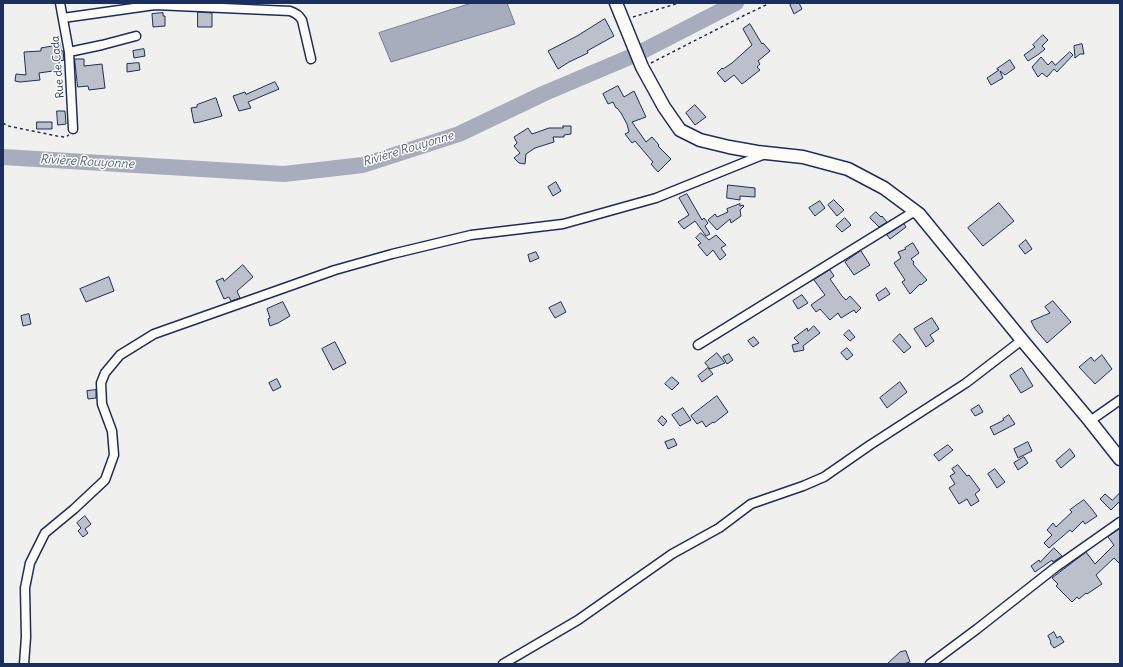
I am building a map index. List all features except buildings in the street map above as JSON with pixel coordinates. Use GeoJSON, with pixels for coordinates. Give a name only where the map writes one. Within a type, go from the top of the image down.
{"type":"FeatureCollection","features":[{"type":"Feature","properties":{"kind":"main road"},"geometry":{"type":"LineString","coordinates":[[616,3],[642,67],[664,107],[680,130],[700,140],[766,154],[803,157],[848,169],[884,188],[915,211],[1120,459]]}},
{"type":"Feature","properties":{"kind":"street","name":"Rue de Cada"},"geometry":{"type":"LineString","coordinates":[[60,3],[70,52],[73,129]]}},
{"type":"Feature","properties":{"kind":"street"},"geometry":{"type":"LineString","coordinates":[[63,18],[154,5],[290,11],[295,12],[302,20],[311,60]]}},
{"type":"Feature","properties":{"kind":"street"},"geometry":{"type":"LineString","coordinates":[[70,52],[136,36]]}},
{"type":"Feature","properties":{"kind":"street"},"geometry":{"type":"LineString","coordinates":[[24,664],[26,637],[24,588],[30,563],[45,533],[74,509],[105,480],[114,455],[112,431],[102,404],[101,383],[105,373],[120,355],[154,334],[335,270],[392,254],[471,235],[563,224],[656,198],[766,154]]}},
{"type":"Feature","properties":{"kind":"street"},"geometry":{"type":"LineString","coordinates":[[698,345],[915,211]]}},
{"type":"Feature","properties":{"kind":"street"},"geometry":{"type":"LineString","coordinates":[[503,664],[578,620],[672,554],[719,528],[751,504],[803,486],[824,476],[966,383],[1022,340]]}},
{"type":"Feature","properties":{"kind":"street"},"geometry":{"type":"LineString","coordinates":[[1090,421],[1120,400]]}},
{"type":"Feature","properties":{"kind":"street"},"geometry":{"type":"LineString","coordinates":[[930,664],[977,630],[1056,567],[1120,522]]}},
{"type":"Feature","properties":{"kind":"path"},"geometry":{"type":"LineString","coordinates":[[623,20],[679,3]]}},
{"type":"Feature","properties":{"kind":"path"},"geometry":{"type":"LineString","coordinates":[[642,67],[770,3]]}},
{"type":"Feature","properties":{"kind":"path"},"geometry":{"type":"LineString","coordinates":[[3,123],[8,126],[65,137],[71,135],[73,129]]}},
{"type":"Feature","properties":{"kind":"water"},"geometry":{"type":"Polygon","coordinates":[[[472,3],[507,3],[515,24],[391,62],[379,33],[472,3]]]}},
{"type":"Feature","properties":{"kind":"waterway","name":"Rivière Rouyonne"},"geometry":{"type":"LineString","coordinates":[[3,157],[284,174],[363,165],[459,134],[545,93],[637,54],[736,3]]}}]}
